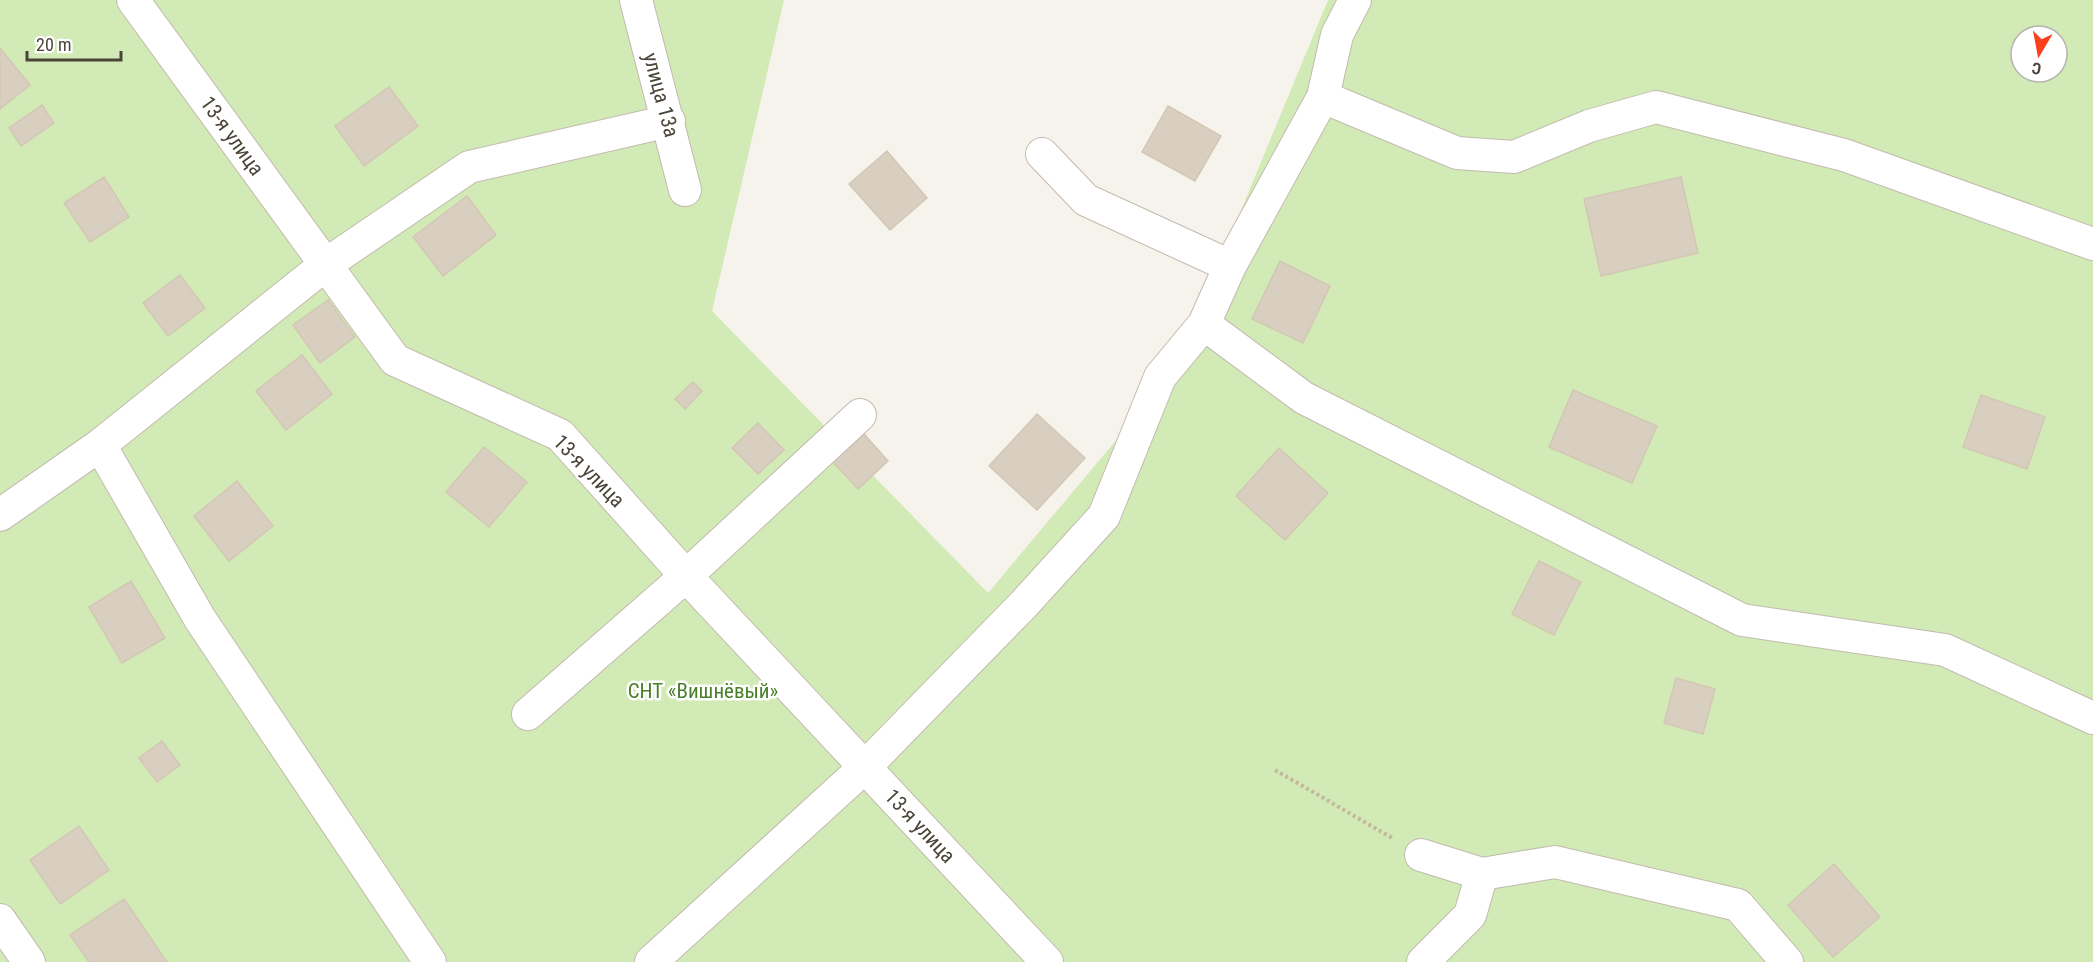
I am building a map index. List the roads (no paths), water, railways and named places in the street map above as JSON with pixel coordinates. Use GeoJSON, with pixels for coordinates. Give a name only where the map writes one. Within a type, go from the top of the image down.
{"type":"FeatureCollection","features":[{"type":"Feature","properties":{"kind":"street","name":"13-я улица"},"geometry":{"type":"LineString","coordinates":[[133,0],[395,360],[560,435],[686,576],[1047,962]]}},
{"type":"Feature","properties":{"kind":"street","name":"улица 13а"},"geometry":{"type":"LineString","coordinates":[[636,0],[685,190]]}},
{"type":"Feature","properties":{"kind":"street"},"geometry":{"type":"LineString","coordinates":[[651,962],[865,767],[1024,604],[1104,516],[1160,376],[1204,324],[1230,266],[1323,97],[1337,35],[1355,0]]}},
{"type":"Feature","properties":{"kind":"street"},"geometry":{"type":"LineString","coordinates":[[1323,97],[1457,153],[1514,157],[1589,126],[1656,107],[1844,155],[2093,244]]}},
{"type":"Feature","properties":{"kind":"street"},"geometry":{"type":"LineString","coordinates":[[0,515],[100,446],[325,265],[469,167],[669,121]]}},
{"type":"Feature","properties":{"kind":"street"},"geometry":{"type":"LineString","coordinates":[[1042,154],[1086,200],[1230,266]]}},
{"type":"Feature","properties":{"kind":"street"},"geometry":{"type":"LineString","coordinates":[[1204,324],[1304,398],[1742,620],[1945,650],[2093,718]]}},
{"type":"Feature","properties":{"kind":"street"},"geometry":{"type":"LineString","coordinates":[[528,714],[686,576],[860,415]]}},
{"type":"Feature","properties":{"kind":"street"},"geometry":{"type":"LineString","coordinates":[[100,446],[201,619],[430,962]]}},
{"type":"Feature","properties":{"kind":"street"},"geometry":{"type":"LineString","coordinates":[[1421,855],[1482,874],[1555,862],[1738,905],[1786,962]]}},
{"type":"Feature","properties":{"kind":"street"},"geometry":{"type":"LineString","coordinates":[[1423,962],[1470,915],[1482,874]]}},
{"type":"Feature","properties":{"kind":"street"},"geometry":{"type":"LineString","coordinates":[[0,920],[29,962]]}},
{"type":"Feature","properties":{"kind":"park label","name":"СНТ «Вишнёвый»"},"geometry":{"type":"Point","coordinates":[703,691]}}]}
